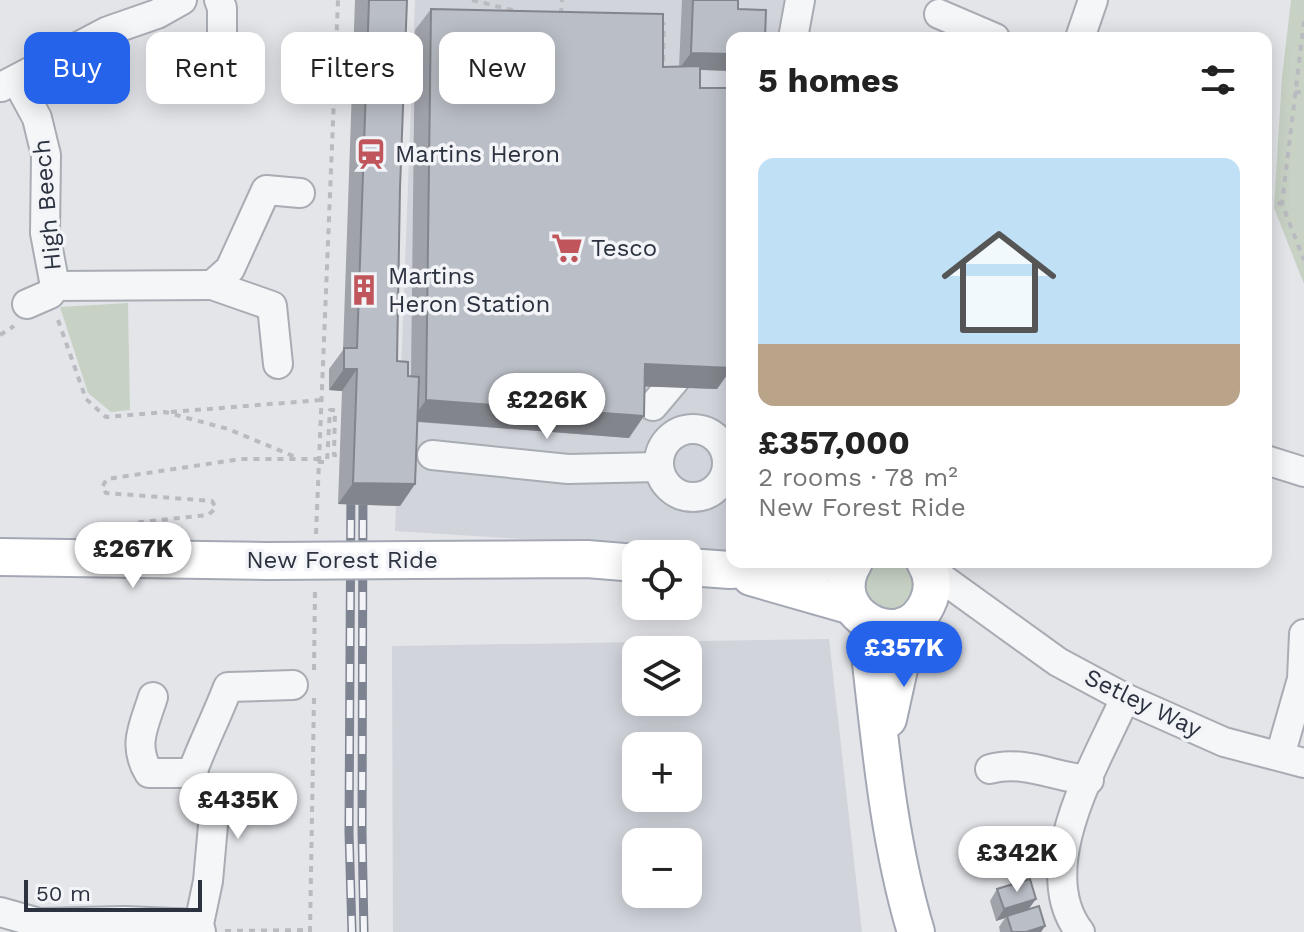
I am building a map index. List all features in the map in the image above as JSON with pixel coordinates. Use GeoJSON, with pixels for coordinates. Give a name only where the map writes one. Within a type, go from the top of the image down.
{"type":"FeatureCollection","features":[{"type":"Feature","properties":{"kind":"main road","name":"New Forest Ride"},"geometry":{"type":"LineString","coordinates":[[0,557],[267,561],[587,559],[622,562]]}},
{"type":"Feature","properties":{"kind":"main road"},"geometry":{"type":"LineString","coordinates":[[702,568],[756,568]]}},
{"type":"Feature","properties":{"kind":"main road"},"geometry":{"type":"LineString","coordinates":[[852,568],[847,594],[889,617],[904,646],[883,750],[901,876],[916,932]]}},
{"type":"Feature","properties":{"kind":"main road"},"geometry":{"type":"LineString","coordinates":[[730,570],[889,617],[931,597],[932,583],[928,568]]}},
{"type":"Feature","properties":{"kind":"street"},"geometry":{"type":"LineString","coordinates":[[8,84],[108,31],[157,14],[182,0]]}},
{"type":"Feature","properties":{"kind":"street"},"geometry":{"type":"LineString","coordinates":[[219,0],[222,32]]}},
{"type":"Feature","properties":{"kind":"street"},"geometry":{"type":"LineString","coordinates":[[794,32],[800,0]]}},
{"type":"Feature","properties":{"kind":"street"},"geometry":{"type":"LineString","coordinates":[[1082,32],[1093,0]]}},
{"type":"Feature","properties":{"kind":"street"},"geometry":{"type":"LineString","coordinates":[[939,14],[981,32]]}},
{"type":"Feature","properties":{"kind":"street","name":"High Beech"},"geometry":{"type":"LineString","coordinates":[[8,84],[37,118],[46,155],[45,233],[55,299]]}},
{"type":"Feature","properties":{"kind":"street"},"geometry":{"type":"LineString","coordinates":[[212,285],[230,269],[266,190],[300,193]]}},
{"type":"Feature","properties":{"kind":"street","name":"High Beech"},"geometry":{"type":"LineString","coordinates":[[55,299],[212,285],[272,306],[278,364]]}},
{"type":"Feature","properties":{"kind":"street","name":"High Beech"},"geometry":{"type":"LineString","coordinates":[[22,314],[50,294],[55,299]]}},
{"type":"Feature","properties":{"kind":"street"},"geometry":{"type":"LineString","coordinates":[[653,406],[685,368],[688,324]]}},
{"type":"Feature","properties":{"kind":"street"},"geometry":{"type":"LineString","coordinates":[[623,404],[653,406]]}},
{"type":"Feature","properties":{"kind":"street"},"geometry":{"type":"LineString","coordinates":[[653,406],[672,436]]}},
{"type":"Feature","properties":{"kind":"street"},"geometry":{"type":"LineString","coordinates":[[726,458],[719,440],[721,425],[690,428],[672,436],[661,449],[659,467],[662,478],[679,494],[701,496],[712,491],[726,467]]}},
{"type":"Feature","properties":{"kind":"street"},"geometry":{"type":"LineString","coordinates":[[432,455],[568,469],[659,467]]}},
{"type":"Feature","properties":{"kind":"street"},"geometry":{"type":"LineString","coordinates":[[1272,462],[1304,472]]}},
{"type":"Feature","properties":{"kind":"street","name":"Setley Way"},"geometry":{"type":"LineString","coordinates":[[931,568],[1058,662],[1125,698],[1224,742],[1292,759]]}},
{"type":"Feature","properties":{"kind":"street"},"geometry":{"type":"LineString","coordinates":[[889,617],[961,611],[995,615]]}},
{"type":"Feature","properties":{"kind":"street"},"geometry":{"type":"LineString","coordinates":[[1292,759],[1304,634]]}},
{"type":"Feature","properties":{"kind":"street"},"geometry":{"type":"LineString","coordinates":[[0,912],[39,923],[124,921],[200,928],[214,814],[192,773],[201,747],[211,734],[228,687],[307,685]]}},
{"type":"Feature","properties":{"kind":"street"},"geometry":{"type":"LineString","coordinates":[[153,697],[140,737],[139,757],[149,773],[192,773]]}},
{"type":"Feature","properties":{"kind":"street"},"geometry":{"type":"LineString","coordinates":[[1080,932],[1070,913],[1061,871],[1063,852],[1081,796],[1125,698]]}},
{"type":"Feature","properties":{"kind":"street"},"geometry":{"type":"LineString","coordinates":[[990,769],[1000,766],[1043,770],[1068,779],[1089,780]]}},
{"type":"Feature","properties":{"kind":"path"},"geometry":{"type":"LineString","coordinates":[[316,540],[338,0]]}},
{"type":"Feature","properties":{"kind":"path"},"geometry":{"type":"LineString","coordinates":[[472,0],[516,11]]}},
{"type":"Feature","properties":{"kind":"path"},"geometry":{"type":"LineString","coordinates":[[561,24],[562,0]]}},
{"type":"Feature","properties":{"kind":"path"},"geometry":{"type":"LineString","coordinates":[[1304,21],[1282,204],[1304,260]]}},
{"type":"Feature","properties":{"kind":"path"},"geometry":{"type":"LineString","coordinates":[[648,24],[664,24],[663,81]]}},
{"type":"Feature","properties":{"kind":"path"},"geometry":{"type":"LineString","coordinates":[[1295,93],[1304,91]]}},
{"type":"Feature","properties":{"kind":"path"},"geometry":{"type":"LineString","coordinates":[[1272,202],[1282,204]]}},
{"type":"Feature","properties":{"kind":"path"},"geometry":{"type":"LineString","coordinates":[[55,299],[86,399],[106,417],[321,400]]}},
{"type":"Feature","properties":{"kind":"path"},"geometry":{"type":"LineString","coordinates":[[0,335],[22,314]]}},
{"type":"Feature","properties":{"kind":"path"},"geometry":{"type":"LineString","coordinates":[[130,560],[132,523],[208,515],[216,508],[212,501],[106,493],[102,487],[107,479],[241,459],[327,462],[330,410],[335,410],[334,455],[342,456]]}},
{"type":"Feature","properties":{"kind":"path"},"geometry":{"type":"LineString","coordinates":[[165,412],[228,429],[300,459]]}},
{"type":"Feature","properties":{"kind":"path"},"geometry":{"type":"LineString","coordinates":[[200,928],[219,932],[310,931],[307,685],[315,582]]}},
{"type":"Feature","properties":{"kind":"shaded area","name":"Tesco"},"geometry":{"type":"Polygon","coordinates":[[[415,0],[784,0],[778,32],[726,32],[726,552],[702,550],[702,540],[622,540],[622,545],[395,531],[411,104],[423,104],[423,32],[414,32],[415,0]]]}},
{"type":"Feature","properties":{"kind":"shaded area"},"geometry":{"type":"Polygon","coordinates":[[[1291,0],[1304,0],[1304,284],[1274,208],[1282,77],[1291,0]]]}},
{"type":"Feature","properties":{"kind":"shaded area"},"geometry":{"type":"Polygon","coordinates":[[[128,303],[130,410],[111,412],[88,393],[60,307],[128,303]]]}},
{"type":"Feature","properties":{"kind":"shaded area"},"geometry":{"type":"Polygon","coordinates":[[[870,568],[906,568],[911,576],[911,596],[898,609],[878,609],[865,596],[863,586],[870,568]]]}},
{"type":"Feature","properties":{"kind":"shaded area"},"geometry":{"type":"Polygon","coordinates":[[[829,639],[862,932],[393,932],[392,646],[622,642],[622,716],[702,716],[702,641],[829,639]]]}},
{"type":"Feature","properties":{"kind":"building"},"geometry":{"type":"Polygon","coordinates":[[[369,0],[407,0],[406,32],[368,32],[369,0]]]}},
{"type":"Feature","properties":{"kind":"building"},"geometry":{"type":"Polygon","coordinates":[[[693,0],[738,0],[738,9],[766,10],[765,32],[726,32],[726,54],[691,53],[693,0]]]}},
{"type":"Feature","properties":{"kind":"building","name":"Tesco"},"geometry":{"type":"Polygon","coordinates":[[[431,9],[663,14],[663,67],[700,66],[700,88],[726,88],[726,368],[645,364],[644,416],[426,400],[431,9]]]}},
{"type":"Feature","properties":{"kind":"building"},"geometry":{"type":"Polygon","coordinates":[[[365,104],[403,104],[397,361],[408,362],[408,376],[419,377],[415,484],[353,483],[357,369],[344,369],[344,348],[357,348],[365,104]]]}},
{"type":"Feature","properties":{"kind":"building"},"geometry":{"type":"Polygon","coordinates":[[[1030,879],[1036,899],[1004,909],[997,889],[1030,879]]]}},
{"type":"Feature","properties":{"kind":"building"},"geometry":{"type":"Polygon","coordinates":[[[1039,906],[1045,926],[1026,932],[1012,932],[1007,916],[1039,906]]]}},
{"type":"Feature","properties":{"kind":"railway"},"geometry":{"type":"LineString","coordinates":[[351,484],[349,832],[352,932]]}},
{"type":"Feature","properties":{"kind":"railway"},"geometry":{"type":"LineString","coordinates":[[363,484],[364,932]]}},
{"type":"Feature","properties":{"kind":"place","name":"Martins Heron"},"geometry":{"type":"Point","coordinates":[371,154]}},
{"type":"Feature","properties":{"kind":"place","name":"Tesco"},"geometry":{"type":"Point","coordinates":[567,248]}},
{"type":"Feature","properties":{"kind":"place","name":"Martins Heron Station"},"geometry":{"type":"Point","coordinates":[364,290]}}]}
